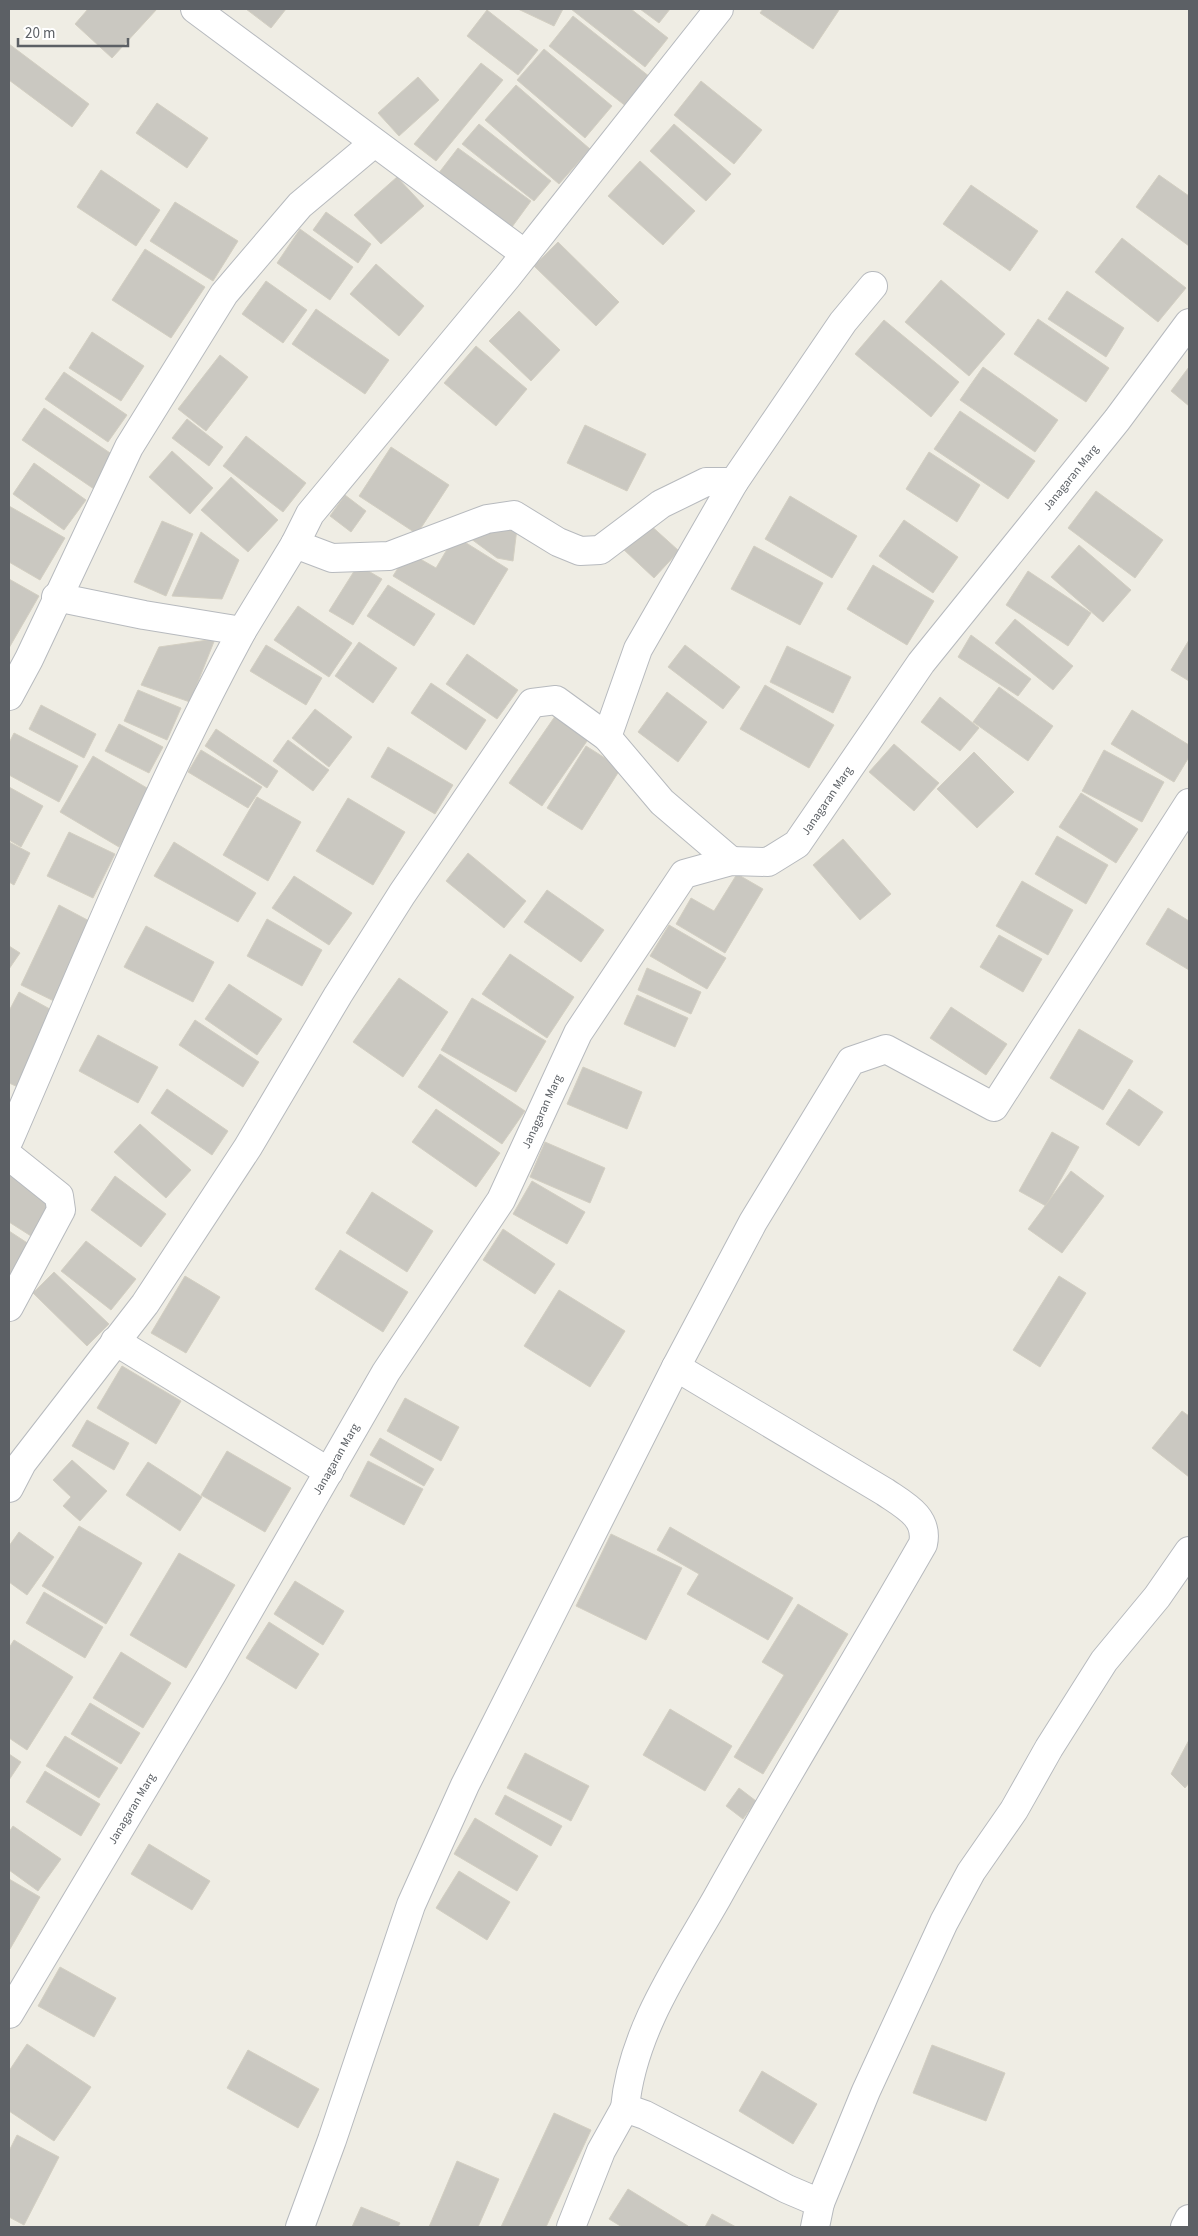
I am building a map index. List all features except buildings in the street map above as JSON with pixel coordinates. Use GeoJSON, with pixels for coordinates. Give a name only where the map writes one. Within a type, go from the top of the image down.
{"type":"FeatureCollection","features":[{"type":"Feature","properties":{"kind":"street"},"geometry":{"type":"LineString","coordinates":[[195,9],[525,254]]}},
{"type":"Feature","properties":{"kind":"street"},"geometry":{"type":"LineString","coordinates":[[9,1140],[152,813],[212,687],[242,631],[295,544],[310,514],[525,254],[719,9]]}},
{"type":"Feature","properties":{"kind":"street"},"geometry":{"type":"LineString","coordinates":[[9,696],[29,659],[56,597],[129,447],[224,294],[300,205],[374,143]]}},
{"type":"Feature","properties":{"kind":"street"},"geometry":{"type":"LineString","coordinates":[[607,737],[638,649],[734,482],[843,322],[873,286]]}},
{"type":"Feature","properties":{"kind":"street","name":"Janagaran Marg"},"geometry":{"type":"LineString","coordinates":[[9,2014],[212,1674],[386,1372],[501,1200],[584,1025],[684,874],[730,861],[768,862],[797,844],[921,663],[1117,420],[1189,323]]}},
{"type":"Feature","properties":{"kind":"street"},"geometry":{"type":"LineString","coordinates":[[295,544],[332,558],[389,556],[487,519],[514,515],[558,542],[580,551],[600,550],[661,504],[706,482],[734,482]]}},
{"type":"Feature","properties":{"kind":"street"},"geometry":{"type":"LineString","coordinates":[[56,597],[144,615],[242,631]]}},
{"type":"Feature","properties":{"kind":"street"},"geometry":{"type":"LineString","coordinates":[[9,1488],[22,1463],[115,1341],[146,1304],[221,1188],[402,894],[532,704],[556,700],[607,737],[662,802],[730,861]]}},
{"type":"Feature","properties":{"kind":"street"},"geometry":{"type":"LineString","coordinates":[[300,2227],[332,2140],[411,1905],[465,1785],[676,1367],[753,1222],[851,1061],[886,1048],[994,1107],[1189,803]]}},
{"type":"Feature","properties":{"kind":"street"},"geometry":{"type":"LineString","coordinates":[[9,1156],[60,1196],[61,1210],[9,1307]]}},
{"type":"Feature","properties":{"kind":"street"},"geometry":{"type":"LineString","coordinates":[[115,1341],[329,1472]]}},
{"type":"Feature","properties":{"kind":"street"},"geometry":{"type":"LineString","coordinates":[[571,2227],[601,2151],[625,2108],[627,2083],[656,2006],[735,1865],[923,1544],[925,1534],[922,1521],[909,1508],[676,1367]]}},
{"type":"Feature","properties":{"kind":"street"},"geometry":{"type":"LineString","coordinates":[[625,2108],[645,2115],[778,2184],[818,2215],[866,2092],[944,1922],[971,1872],[1014,1810],[1049,1748],[1104,1661],[1157,1597],[1189,1550]]}},
{"type":"Feature","properties":{"kind":"street"},"geometry":{"type":"LineString","coordinates":[[1185,2227],[1189,2219]]}}]}
